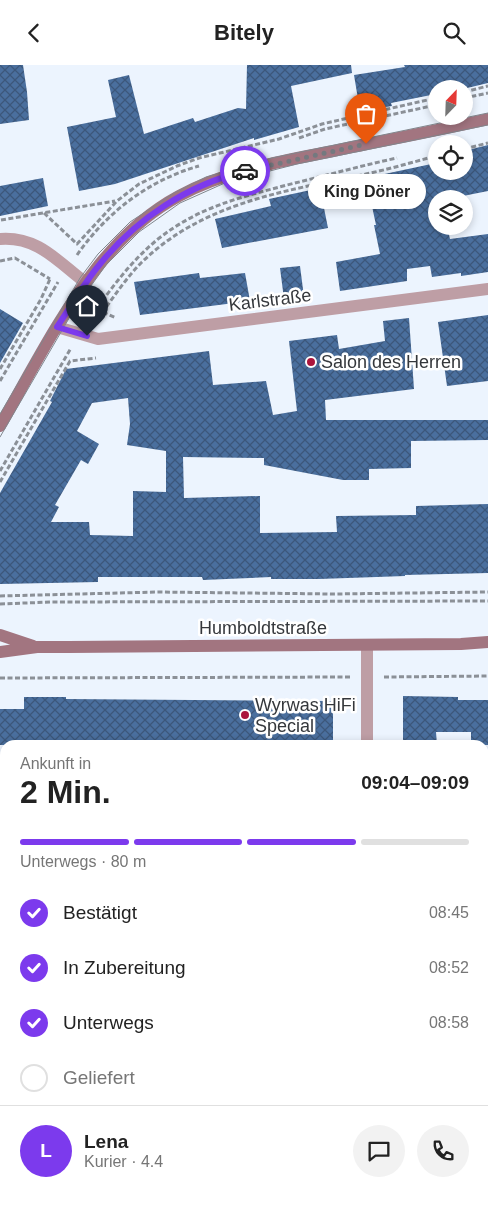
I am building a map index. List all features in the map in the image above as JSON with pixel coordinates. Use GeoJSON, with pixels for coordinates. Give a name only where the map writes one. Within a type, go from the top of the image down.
{"type":"FeatureCollection","features":[{"type":"Feature","properties":{"kind":"street"},"geometry":{"type":"LineString","coordinates":[[0,426],[57,327],[86,283],[114,247],[146,218],[181,195],[225,176],[305,157],[488,119]]}},
{"type":"Feature","properties":{"kind":"street"},"geometry":{"type":"LineString","coordinates":[[0,239],[13,238],[25,240],[41,248],[86,283]]}},
{"type":"Feature","properties":{"kind":"street","name":"Karlstraße"},"geometry":{"type":"LineString","coordinates":[[57,327],[98,339],[488,289]]}},
{"type":"Feature","properties":{"kind":"street","name":"Humboldtstraße"},"geometry":{"type":"LineString","coordinates":[[0,635],[37,647]]}},
{"type":"Feature","properties":{"kind":"street","name":"Humboldtstraße"},"geometry":{"type":"LineString","coordinates":[[0,651],[37,647],[461,644],[488,642]]}},
{"type":"Feature","properties":{"kind":"street"},"geometry":{"type":"LineString","coordinates":[[366,645],[367,740]]}},
{"type":"Feature","properties":{"kind":"path"},"geometry":{"type":"LineString","coordinates":[[473,90],[488,86]]}},
{"type":"Feature","properties":{"kind":"path"},"geometry":{"type":"LineString","coordinates":[[473,97],[488,93]]}},
{"type":"Feature","properties":{"kind":"path"},"geometry":{"type":"LineString","coordinates":[[44,213],[77,244],[117,201],[139,184],[177,166],[279,139],[322,124],[428,100]]}},
{"type":"Feature","properties":{"kind":"path"},"geometry":{"type":"LineString","coordinates":[[473,147],[488,143]]}},
{"type":"Feature","properties":{"kind":"path"},"geometry":{"type":"LineString","coordinates":[[0,471],[79,334],[110,290],[137,258],[159,239],[198,213],[223,202],[398,158]]}},
{"type":"Feature","properties":{"kind":"path"},"geometry":{"type":"LineString","coordinates":[[102,313],[127,278],[142,262],[172,238],[203,218],[229,207],[313,184],[367,174],[428,158]]}},
{"type":"Feature","properties":{"kind":"path"},"geometry":{"type":"LineString","coordinates":[[0,220],[117,201]]}},
{"type":"Feature","properties":{"kind":"path"},"geometry":{"type":"LineString","coordinates":[[0,261],[15,258],[57,284]]}},
{"type":"Feature","properties":{"kind":"path"},"geometry":{"type":"LineString","coordinates":[[0,369],[41,299],[50,279]]}},
{"type":"Feature","properties":{"kind":"path"},"geometry":{"type":"LineString","coordinates":[[0,481],[70,361]]}},
{"type":"Feature","properties":{"kind":"path"},"geometry":{"type":"LineString","coordinates":[[0,596],[159,592],[333,594],[488,592]]}},
{"type":"Feature","properties":{"kind":"path"},"geometry":{"type":"LineString","coordinates":[[0,604],[51,602],[488,601]]}},
{"type":"Feature","properties":{"kind":"path"},"geometry":{"type":"LineString","coordinates":[[0,678],[488,676]]}},
{"type":"Feature","properties":{"kind":"building"},"geometry":{"type":"Polygon","coordinates":[[[0,65],[23,65],[29,120],[0,124],[0,65]]]}},
{"type":"Feature","properties":{"kind":"building"},"geometry":{"type":"Polygon","coordinates":[[[247,65],[351,65],[352,73],[291,86],[299,127],[254,140],[254,138],[115,184],[79,191],[67,127],[116,117],[108,80],[129,75],[144,134],[193,118],[195,122],[238,108],[246,109],[247,65]]]}},
{"type":"Feature","properties":{"kind":"building"},"geometry":{"type":"Polygon","coordinates":[[[404,65],[488,65],[488,83],[473,87],[473,80],[428,80],[428,96],[391,103],[392,106],[360,111],[354,75],[405,67],[404,65]]]}},
{"type":"Feature","properties":{"kind":"building"},"geometry":{"type":"Polygon","coordinates":[[[488,145],[488,191],[473,194],[473,190],[428,190],[428,235],[449,235],[450,239],[488,234],[488,272],[461,276],[461,273],[432,277],[430,266],[407,269],[407,281],[340,291],[336,262],[380,254],[366,178],[428,165],[428,180],[473,180],[473,149],[488,145]]]}},
{"type":"Feature","properties":{"kind":"building"},"geometry":{"type":"Polygon","coordinates":[[[43,178],[48,206],[0,216],[0,186],[43,178]]]}},
{"type":"Feature","properties":{"kind":"building"},"geometry":{"type":"Polygon","coordinates":[[[320,188],[328,228],[222,248],[215,219],[271,206],[269,199],[320,188]]]}},
{"type":"Feature","properties":{"kind":"building"},"geometry":{"type":"Polygon","coordinates":[[[300,266],[304,297],[284,299],[280,268],[300,266]]]}},
{"type":"Feature","properties":{"kind":"building"},"geometry":{"type":"Polygon","coordinates":[[[199,273],[200,278],[245,273],[250,301],[140,315],[134,282],[199,273]]]}},
{"type":"Feature","properties":{"kind":"building"},"geometry":{"type":"Polygon","coordinates":[[[0,309],[23,323],[0,363],[0,309]]]}},
{"type":"Feature","properties":{"kind":"building"},"geometry":{"type":"Polygon","coordinates":[[[488,315],[488,381],[447,386],[438,322],[488,315]]]}},
{"type":"Feature","properties":{"kind":"building"},"geometry":{"type":"Polygon","coordinates":[[[409,318],[414,389],[325,400],[326,420],[488,420],[488,440],[411,441],[411,468],[369,469],[369,480],[343,480],[264,465],[264,458],[183,457],[184,498],[260,496],[260,533],[337,532],[336,516],[416,515],[416,506],[488,504],[488,573],[319,579],[271,579],[271,577],[203,580],[202,577],[98,577],[98,582],[0,584],[0,493],[52,402],[50,401],[66,369],[209,351],[213,385],[266,381],[273,415],[297,411],[289,341],[337,335],[339,349],[385,341],[383,321],[409,318]],[[128,398],[92,403],[77,431],[99,444],[88,464],[81,460],[55,505],[59,507],[51,522],[89,522],[90,535],[133,536],[133,491],[166,492],[166,451],[127,445],[130,424],[128,398]]]}},
{"type":"Feature","properties":{"kind":"building"},"geometry":{"type":"Polygon","coordinates":[[[403,696],[458,697],[458,700],[488,700],[488,740],[471,740],[471,732],[436,732],[437,740],[403,740],[403,696]]]}},
{"type":"Feature","properties":{"kind":"building"},"geometry":{"type":"Polygon","coordinates":[[[24,697],[333,701],[333,740],[0,740],[0,709],[24,709],[24,697]]]}},
{"type":"Feature","properties":{"kind":"tram line"},"geometry":{"type":"LineString","coordinates":[[0,414],[80,278],[98,254],[130,222],[174,193],[206,177],[272,158],[488,113]]}},
{"type":"Feature","properties":{"kind":"tram line"},"geometry":{"type":"LineString","coordinates":[[0,437],[75,308],[106,265],[139,232],[180,203],[227,182],[297,164],[488,125]]}},
{"type":"Feature","properties":{"kind":"way so far"},"geometry":{"type":"LineString","coordinates":[[245,171],[366,144]]}},
{"type":"Feature","properties":{"kind":"place","name":"King Döner"},"geometry":{"type":"Point","coordinates":[366,144]}},
{"type":"Feature","properties":{"kind":"place","name":"Salon des Herren"},"geometry":{"type":"Point","coordinates":[311,362]}},
{"type":"Feature","properties":{"kind":"place","name":"Wyrwas HiFi Special"},"geometry":{"type":"Point","coordinates":[245,715]}},
{"type":"Feature","properties":{"kind":"route"},"geometry":{"type":"LineString","coordinates":[[87,336],[57,327],[99,265],[114,247],[146,218],[181,195],[225,176],[245,171]]}}]}
